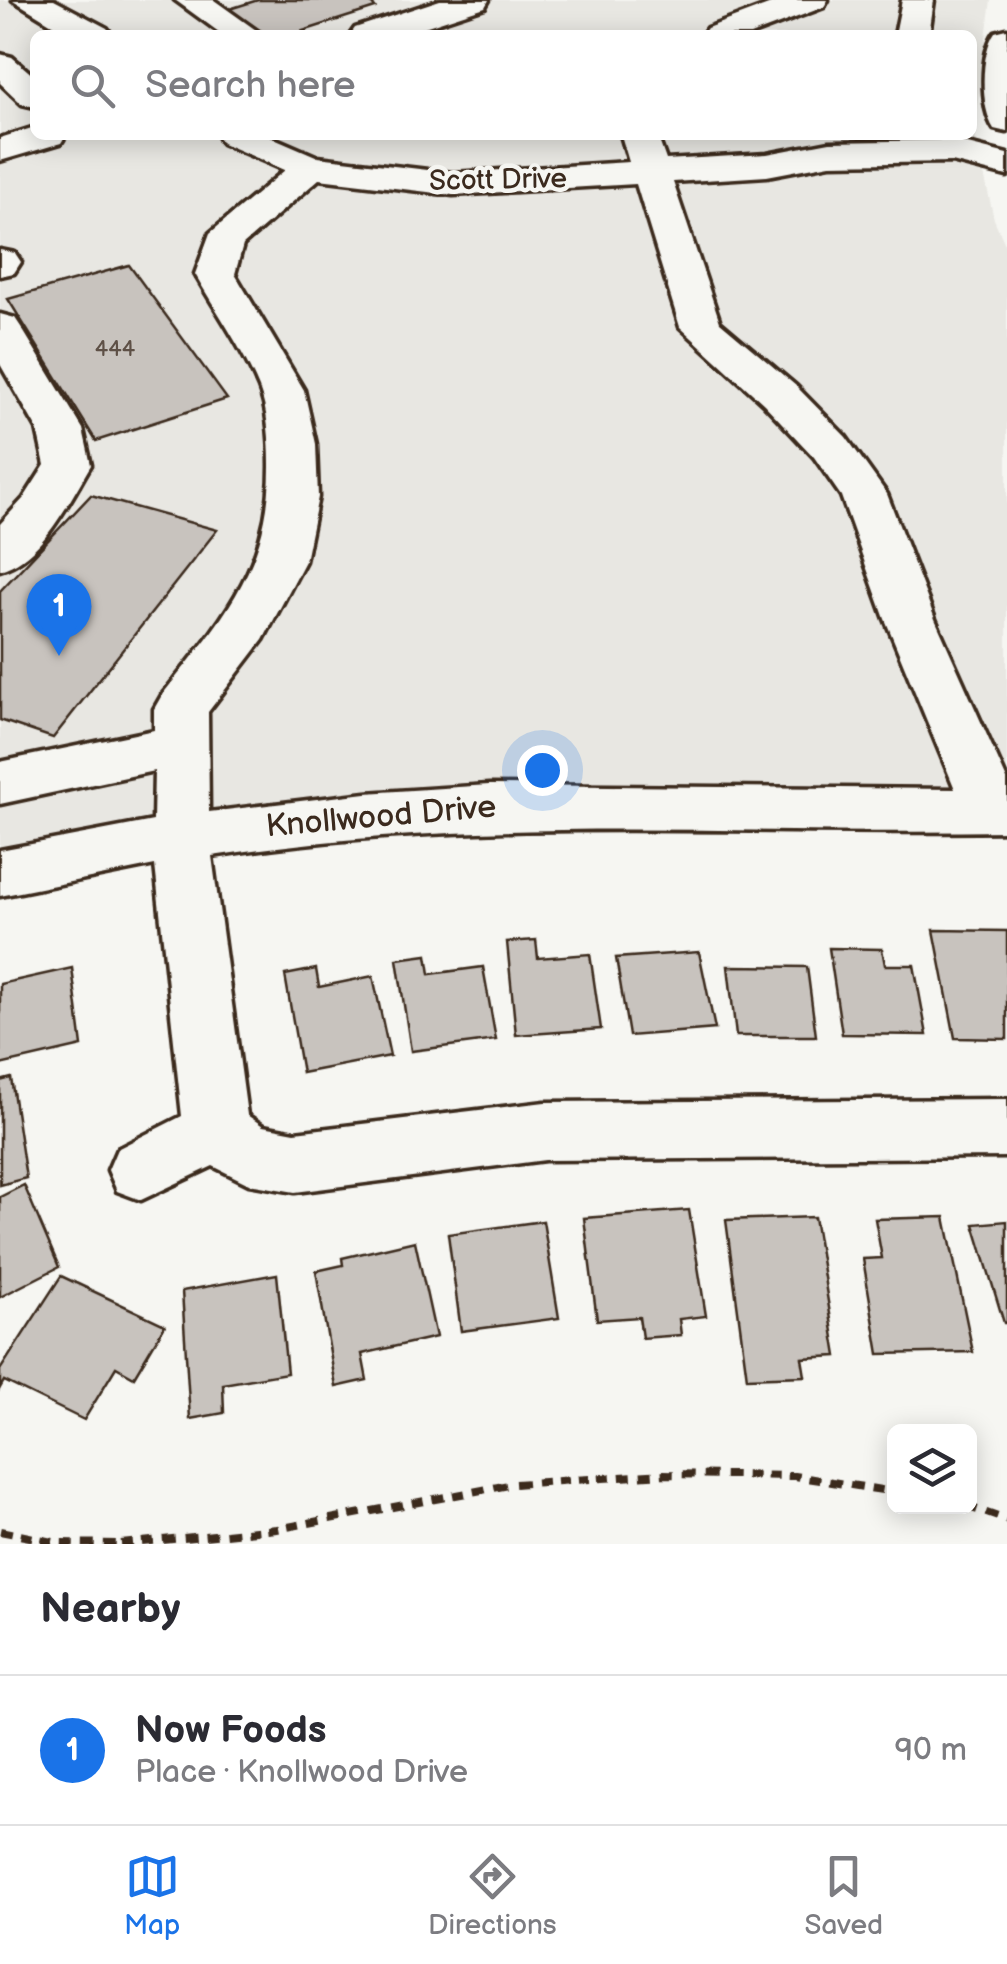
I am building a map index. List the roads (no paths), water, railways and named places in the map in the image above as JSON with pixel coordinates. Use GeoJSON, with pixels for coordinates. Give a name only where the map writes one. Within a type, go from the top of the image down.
{"type":"FeatureCollection","features":[{"type":"Feature","properties":{"kind":"street"},"geometry":{"type":"LineString","coordinates":[[29,0],[86,20]]}},
{"type":"Feature","properties":{"kind":"street"},"geometry":{"type":"LineString","coordinates":[[382,30],[473,0]]}},
{"type":"Feature","properties":{"kind":"street"},"geometry":{"type":"LineString","coordinates":[[733,30],[812,0]]}},
{"type":"Feature","properties":{"kind":"street"},"geometry":{"type":"LineString","coordinates":[[913,30],[918,0]]}},
{"type":"Feature","properties":{"kind":"street"},"geometry":{"type":"LineString","coordinates":[[196,1],[239,30]]}},
{"type":"Feature","properties":{"kind":"street"},"geometry":{"type":"LineString","coordinates":[[1007,39],[1002,84],[1007,121]]}},
{"type":"Feature","properties":{"kind":"street"},"geometry":{"type":"LineString","coordinates":[[0,64],[30,91]]}},
{"type":"Feature","properties":{"kind":"street"},"geometry":{"type":"LineString","coordinates":[[2,148],[30,140]]}},
{"type":"Feature","properties":{"kind":"street","name":"Scott Drive"},"geometry":{"type":"LineString","coordinates":[[247,140],[311,167],[453,184],[645,154],[767,166],[839,178],[959,178],[1007,167]]}},
{"type":"Feature","properties":{"kind":"street"},"geometry":{"type":"LineString","coordinates":[[645,154],[701,327],[780,395],[830,448],[864,494],[910,619],[1000,809]]}},
{"type":"Feature","properties":{"kind":"street"},"geometry":{"type":"LineString","coordinates":[[311,167],[224,241],[215,274],[282,390],[294,444],[294,498],[281,562],[246,627],[181,710],[180,838],[216,1132],[249,1154],[295,1162],[544,1131],[1007,1128]]}},
{"type":"Feature","properties":{"kind":"street"},"geometry":{"type":"LineString","coordinates":[[0,326],[60,429],[68,464],[41,510],[0,554]]}},
{"type":"Feature","properties":{"kind":"street"},"geometry":{"type":"LineString","coordinates":[[0,783],[180,745]]}},
{"type":"Feature","properties":{"kind":"street","name":"Knollwood Drive"},"geometry":{"type":"LineString","coordinates":[[0,873],[287,822],[490,807],[1000,809]]}},
{"type":"Feature","properties":{"kind":"street"},"geometry":{"type":"LineString","coordinates":[[142,1170],[216,1132]]}},
{"type":"Feature","properties":{"kind":"place","name":"Now Foods"},"geometry":{"type":"Point","coordinates":[59,656]}}]}
